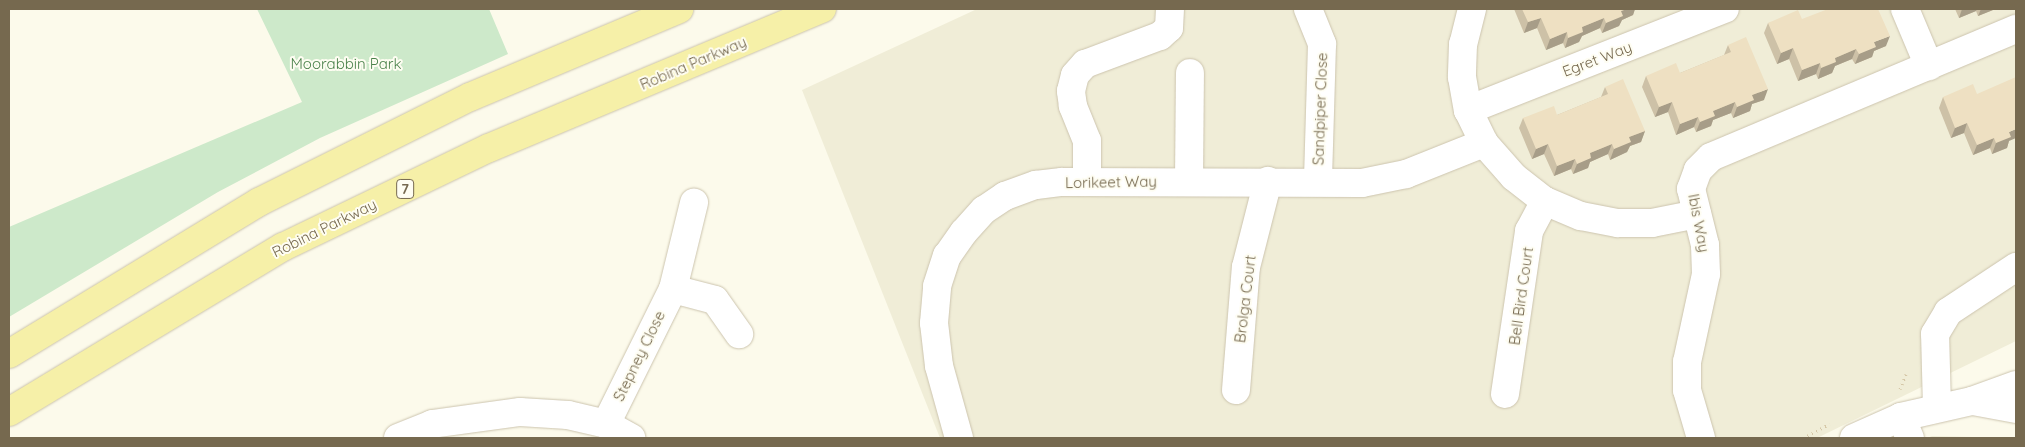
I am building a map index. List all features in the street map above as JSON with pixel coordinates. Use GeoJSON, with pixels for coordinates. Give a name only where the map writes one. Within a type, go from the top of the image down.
{"type":"FeatureCollection","features":[{"type":"Feature","properties":{"kind":"main road"},"geometry":{"type":"LineString","coordinates":[[9,354],[259,202],[470,97],[679,9]]}},
{"type":"Feature","properties":{"kind":"main road","name":"Robina Parkway"},"geometry":{"type":"LineString","coordinates":[[9,412],[283,247],[489,148],[822,9]]}},
{"type":"Feature","properties":{"kind":"street"},"geometry":{"type":"LineString","coordinates":[[1087,182],[1087,140],[1073,106],[1071,91],[1075,75],[1085,64],[1160,36],[1169,28],[1170,9]]}},
{"type":"Feature","properties":{"kind":"street","name":"Sandpiper Close"},"geometry":{"type":"LineString","coordinates":[[1308,9],[1322,44],[1318,182]]}},
{"type":"Feature","properties":{"kind":"street"},"geometry":{"type":"LineString","coordinates":[[1472,9],[1462,44],[1462,77],[1468,110],[1484,143],[1514,177],[1545,201],[1581,216],[1618,223],[1652,223],[1696,214]]}},
{"type":"Feature","properties":{"kind":"street","name":"Egret Way"},"geometry":{"type":"LineString","coordinates":[[1468,110],[1726,9]]}},
{"type":"Feature","properties":{"kind":"street"},"geometry":{"type":"LineString","coordinates":[[1905,9],[1929,66]]}},
{"type":"Feature","properties":{"kind":"street","name":"Ibis Way"},"geometry":{"type":"LineString","coordinates":[[1701,438],[1687,390],[1687,362],[1706,274],[1706,244],[1696,214],[1691,189],[1698,170],[1711,157],[2016,30]]}},
{"type":"Feature","properties":{"kind":"street"},"geometry":{"type":"LineString","coordinates":[[1190,73],[1190,181]]}},
{"type":"Feature","properties":{"kind":"street","name":"Lorikeet Way"},"geometry":{"type":"LineString","coordinates":[[960,438],[947,401],[934,323],[937,286],[947,256],[964,232],[984,210],[1005,196],[1036,185],[1087,182],[1318,182],[1383,180],[1484,143]]}},
{"type":"Feature","properties":{"kind":"street","name":"Brolga Court"},"geometry":{"type":"LineString","coordinates":[[1236,390],[1246,267],[1268,181]]}},
{"type":"Feature","properties":{"kind":"street","name":"Bell Bird Court"},"geometry":{"type":"LineString","coordinates":[[1505,394],[1529,231],[1545,201]]}},
{"type":"Feature","properties":{"kind":"street","name":"Stepney Close"},"geometry":{"type":"LineString","coordinates":[[606,424],[673,289],[694,203]]}},
{"type":"Feature","properties":{"kind":"street"},"geometry":{"type":"LineString","coordinates":[[1938,408],[1935,334],[1948,312],[2016,267]]}},
{"type":"Feature","properties":{"kind":"street"},"geometry":{"type":"LineString","coordinates":[[673,289],[715,300],[739,334]]}},
{"type":"Feature","properties":{"kind":"street"},"geometry":{"type":"LineString","coordinates":[[1854,438],[1906,428],[1938,408],[1972,401],[2016,385]]}},
{"type":"Feature","properties":{"kind":"street"},"geometry":{"type":"LineString","coordinates":[[1972,401],[2016,409]]}},
{"type":"Feature","properties":{"kind":"street"},"geometry":{"type":"LineString","coordinates":[[398,438],[432,424],[520,412],[568,414],[606,424],[631,438]]}},
{"type":"Feature","properties":{"kind":"shaded area"},"geometry":{"type":"Polygon","coordinates":[[[977,9],[2016,9],[2016,341],[1817,438],[940,438],[802,90],[977,9]]]}},
{"type":"Feature","properties":{"kind":"shaded area"},"geometry":{"type":"Polygon","coordinates":[[[1932,436],[2016,438],[1927,438],[1932,436]]]}},
{"type":"Feature","properties":{"kind":"green space","name":"Moorabbin Park"},"geometry":{"type":"Polygon","coordinates":[[[257,9],[489,9],[508,54],[320,138],[218,192],[9,317],[9,227],[302,102],[257,9]]]}},
{"type":"Feature","properties":{"kind":"building"},"geometry":{"type":"Polygon","coordinates":[[[1522,9],[1627,9],[1621,11],[1623,16],[1606,23],[1604,18],[1582,27],[1583,32],[1568,38],[1567,32],[1550,39],[1541,18],[1528,22],[1522,9]]]}},
{"type":"Feature","properties":{"kind":"building"},"geometry":{"type":"Polygon","coordinates":[[[1828,9],[1878,9],[1890,36],[1874,42],[1876,47],[1859,54],[1856,49],[1835,58],[1836,62],[1821,68],[1820,63],[1802,70],[1793,48],[1781,53],[1768,23],[1798,10],[1802,19],[1828,9]]]}},
{"type":"Feature","properties":{"kind":"building"},"geometry":{"type":"Polygon","coordinates":[[[1746,37],[1768,89],[1752,95],[1754,100],[1737,107],[1735,102],[1713,111],[1715,116],[1700,122],[1698,117],[1680,124],[1672,102],[1659,107],[1646,76],[1676,63],[1680,73],[1731,52],[1728,45],[1746,37]]]}},
{"type":"Feature","properties":{"kind":"building"},"geometry":{"type":"Polygon","coordinates":[[[2016,77],[2016,129],[2009,132],[2011,137],[1996,143],[1994,138],[1977,145],[1967,123],[1955,128],[1943,97],[1973,84],[1977,94],[2016,77]]]}},
{"type":"Feature","properties":{"kind":"building"},"geometry":{"type":"Polygon","coordinates":[[[1623,79],[1645,131],[1629,137],[1631,142],[1614,149],[1612,144],[1590,153],[1591,158],[1577,164],[1575,159],[1557,166],[1548,144],[1536,149],[1523,118],[1554,106],[1557,115],[1608,94],[1605,87],[1623,79]]]}}]}
